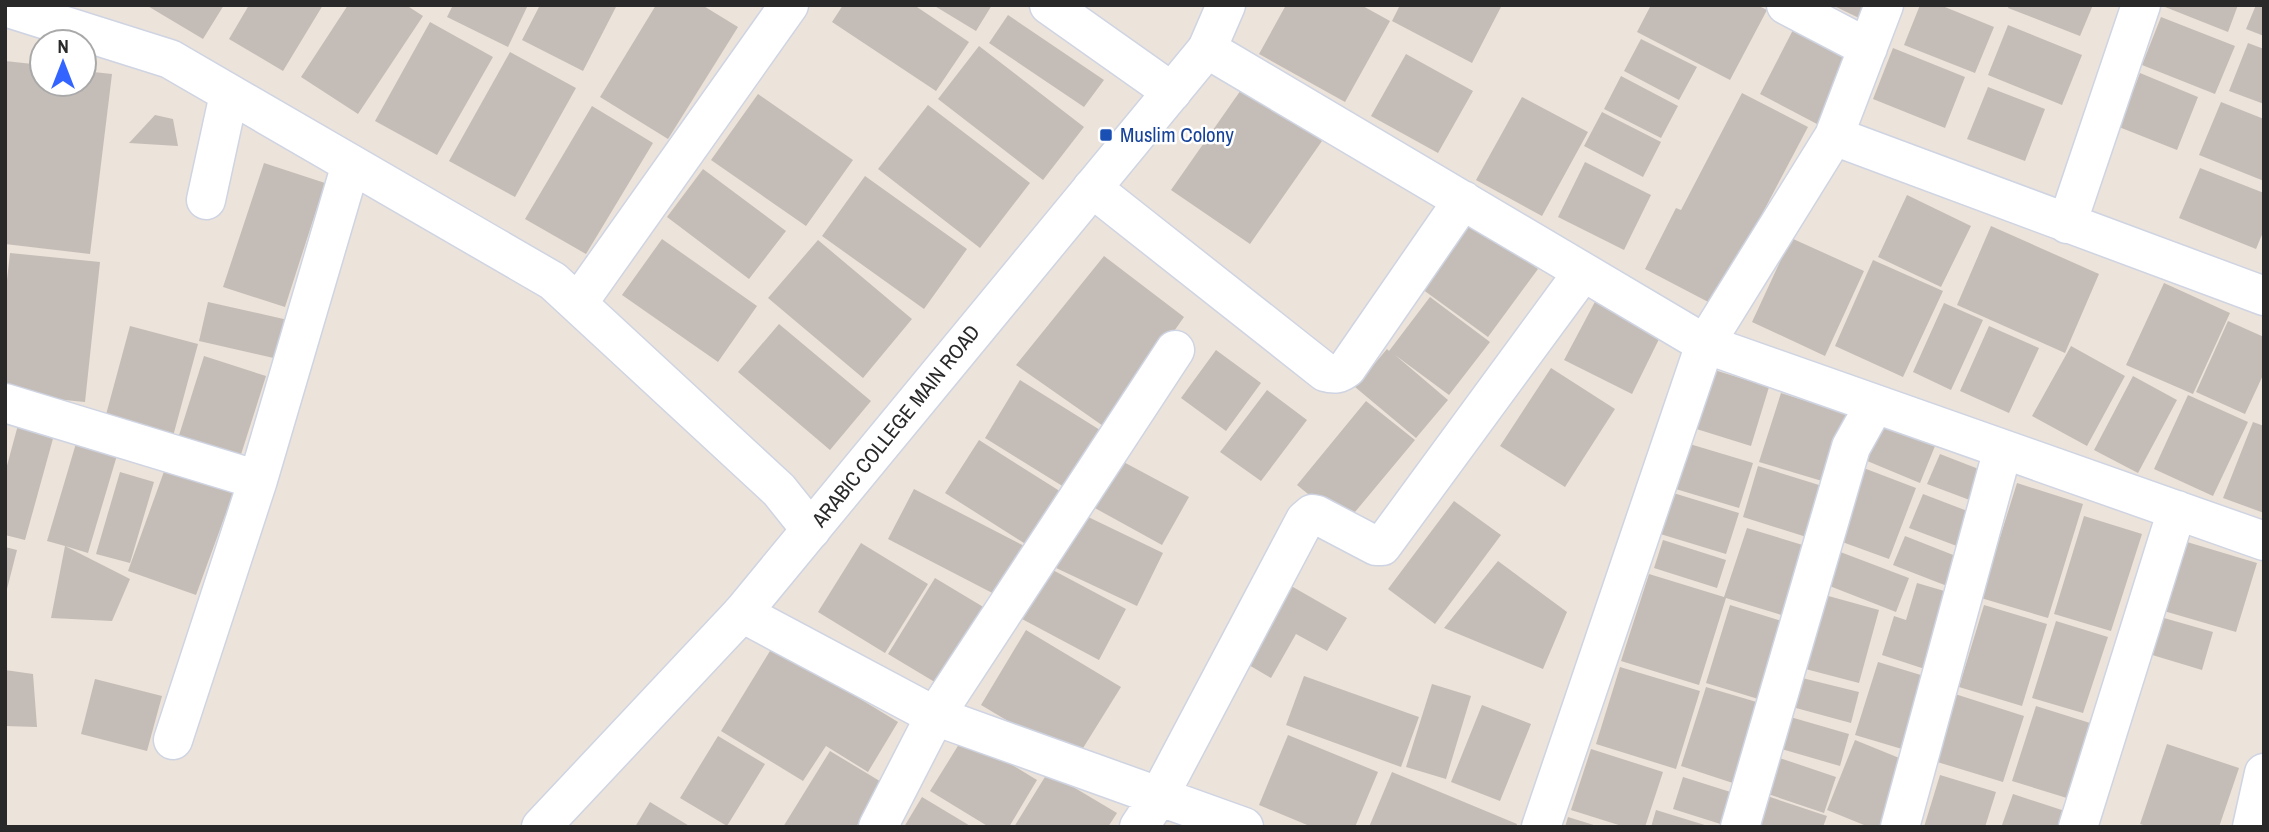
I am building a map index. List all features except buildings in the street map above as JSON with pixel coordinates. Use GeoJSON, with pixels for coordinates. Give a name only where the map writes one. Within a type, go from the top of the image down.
{"type":"FeatureCollection","features":[{"type":"Feature","properties":{"kind":"street"},"geometry":{"type":"LineString","coordinates":[[1049,5],[1172,92]]}},
{"type":"Feature","properties":{"kind":"street","name":"ARABIC COLLEGE MAIN ROAD"},"geometry":{"type":"LineString","coordinates":[[541,827],[742,612],[811,530],[1207,49],[1226,5]]}},
{"type":"Feature","properties":{"kind":"street"},"geometry":{"type":"LineString","coordinates":[[1786,5],[1868,48]]}},
{"type":"Feature","properties":{"kind":"street"},"geometry":{"type":"LineString","coordinates":[[1541,827],[1705,344],[1834,136],[1884,5]]}},
{"type":"Feature","properties":{"kind":"street"},"geometry":{"type":"LineString","coordinates":[[2067,224],[2141,5]]}},
{"type":"Feature","properties":{"kind":"street"},"geometry":{"type":"LineString","coordinates":[[578,303],[787,6]]}},
{"type":"Feature","properties":{"kind":"street"},"geometry":{"type":"LineString","coordinates":[[26,10],[170,59],[553,281],[779,490],[811,530]]}},
{"type":"Feature","properties":{"kind":"street"},"geometry":{"type":"LineString","coordinates":[[1207,49],[1705,344],[2264,541]]}},
{"type":"Feature","properties":{"kind":"street"},"geometry":{"type":"LineString","coordinates":[[206,200],[229,94]]}},
{"type":"Feature","properties":{"kind":"street"},"geometry":{"type":"LineString","coordinates":[[1834,136],[2264,296]]}},
{"type":"Feature","properties":{"kind":"street"},"geometry":{"type":"LineString","coordinates":[[173,740],[258,480],[351,164]]}},
{"type":"Feature","properties":{"kind":"street"},"geometry":{"type":"LineString","coordinates":[[1092,188],[1325,372],[1332,374],[1339,374],[1347,369],[1463,200]]}},
{"type":"Feature","properties":{"kind":"street"},"geometry":{"type":"LineString","coordinates":[[1148,812],[1305,520],[1312,514],[1317,515],[1376,546],[1381,546],[1583,272]]}},
{"type":"Feature","properties":{"kind":"street"},"geometry":{"type":"LineString","coordinates":[[878,827],[935,716],[1175,350]]}},
{"type":"Feature","properties":{"kind":"street"},"geometry":{"type":"LineString","coordinates":[[5,403],[258,480]]}},
{"type":"Feature","properties":{"kind":"street"},"geometry":{"type":"LineString","coordinates":[[1740,827],[1851,447],[1875,404]]}},
{"type":"Feature","properties":{"kind":"street"},"geometry":{"type":"LineString","coordinates":[[1900,827],[2003,449]]}},
{"type":"Feature","properties":{"kind":"street"},"geometry":{"type":"LineString","coordinates":[[2078,827],[2178,510]]}},
{"type":"Feature","properties":{"kind":"street"},"geometry":{"type":"LineString","coordinates":[[742,612],[935,716],[1148,812],[1244,827]]}},
{"type":"Feature","properties":{"kind":"street"},"geometry":{"type":"LineString","coordinates":[[2252,827],[2264,773]]}},
{"type":"Feature","properties":{"kind":"place","name":"Muslim Colony"},"geometry":{"type":"Point","coordinates":[1106,135]}}]}
